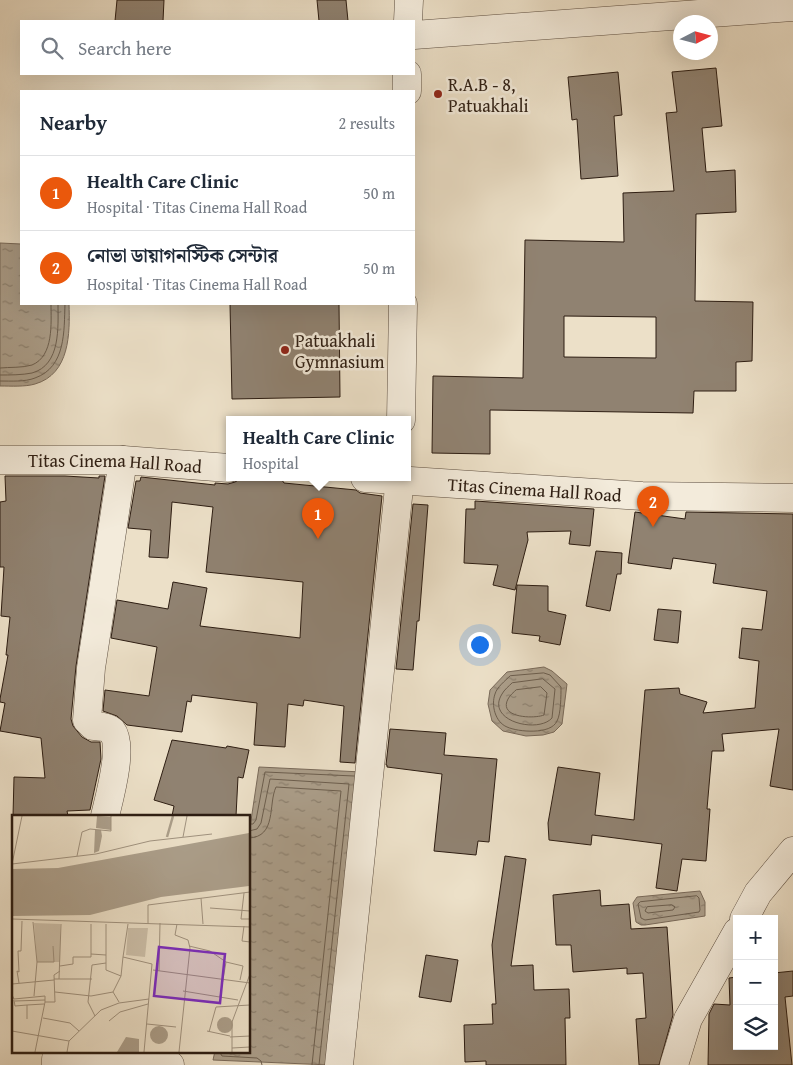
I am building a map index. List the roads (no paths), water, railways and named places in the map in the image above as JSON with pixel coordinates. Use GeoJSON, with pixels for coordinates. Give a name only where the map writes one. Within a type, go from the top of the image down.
{"type":"FeatureCollection","features":[{"type":"Feature","properties":{"kind":"street"},"geometry":{"type":"LineString","coordinates":[[408,20],[409,0]]}},
{"type":"Feature","properties":{"kind":"street"},"geometry":{"type":"LineString","coordinates":[[415,35],[793,7]]}},
{"type":"Feature","properties":{"kind":"street"},"geometry":{"type":"LineString","coordinates":[[407,75],[407,90]]}},
{"type":"Feature","properties":{"kind":"street"},"geometry":{"type":"LineString","coordinates":[[401,416],[403,305]]}},
{"type":"Feature","properties":{"kind":"street","name":"Titas Cinema Hall Road"},"geometry":{"type":"LineString","coordinates":[[0,460],[123,460],[226,468]]}},
{"type":"Feature","properties":{"kind":"street"},"geometry":{"type":"LineString","coordinates":[[105,815],[116,769],[116,742],[112,732],[105,728],[93,726],[87,720],[91,668],[123,460]]}},
{"type":"Feature","properties":{"kind":"street","name":"Titas Cinema Hall Road"},"geometry":{"type":"LineString","coordinates":[[411,480],[642,496],[793,498]]}},
{"type":"Feature","properties":{"kind":"street"},"geometry":{"type":"LineString","coordinates":[[339,1065],[400,481]]}},
{"type":"Feature","properties":{"kind":"street"},"geometry":{"type":"LineString","coordinates":[[746,915],[758,893],[793,851]]}},
{"type":"Feature","properties":{"kind":"street"},"geometry":{"type":"LineString","coordinates":[[674,1065],[688,1019],[733,939]]}},
{"type":"Feature","properties":{"kind":"street"},"geometry":{"type":"LineString","coordinates":[[56,1065],[56,1059],[90,1056],[170,1065]]}},
{"type":"Feature","properties":{"kind":"water"},"geometry":{"type":"Polygon","coordinates":[[[0,243],[20,244],[20,305],[69,305],[68,339],[66,351],[61,362],[47,379],[31,385],[0,386],[0,243]]]}},
{"type":"Feature","properties":{"kind":"water"},"geometry":{"type":"Polygon","coordinates":[[[544,667],[552,671],[567,684],[562,724],[554,732],[543,735],[526,736],[503,731],[492,721],[488,704],[490,690],[507,672],[544,667]]]}},
{"type":"Feature","properties":{"kind":"water"},"geometry":{"type":"Polygon","coordinates":[[[259,767],[362,772],[330,1065],[213,1060],[215,1052],[250,1052],[250,827],[259,767]]]}},
{"type":"Feature","properties":{"kind":"water"},"geometry":{"type":"Polygon","coordinates":[[[700,891],[705,902],[705,916],[645,925],[636,922],[633,903],[637,897],[700,891]]]}},
{"type":"Feature","properties":{"kind":"place","name":"R.A.B - 8, Patuakhali"},"geometry":{"type":"Point","coordinates":[438,94]}},
{"type":"Feature","properties":{"kind":"place","name":"Patuakhali Gymnasium"},"geometry":{"type":"Point","coordinates":[285,350]}},
{"type":"Feature","properties":{"kind":"place","name":"নোভা ডায়াগনস্টিক সেন্টার"},"geometry":{"type":"Point","coordinates":[653,527]}},
{"type":"Feature","properties":{"kind":"place","name":"Health Care Clinic"},"geometry":{"type":"Point","coordinates":[318,539]}}]}
